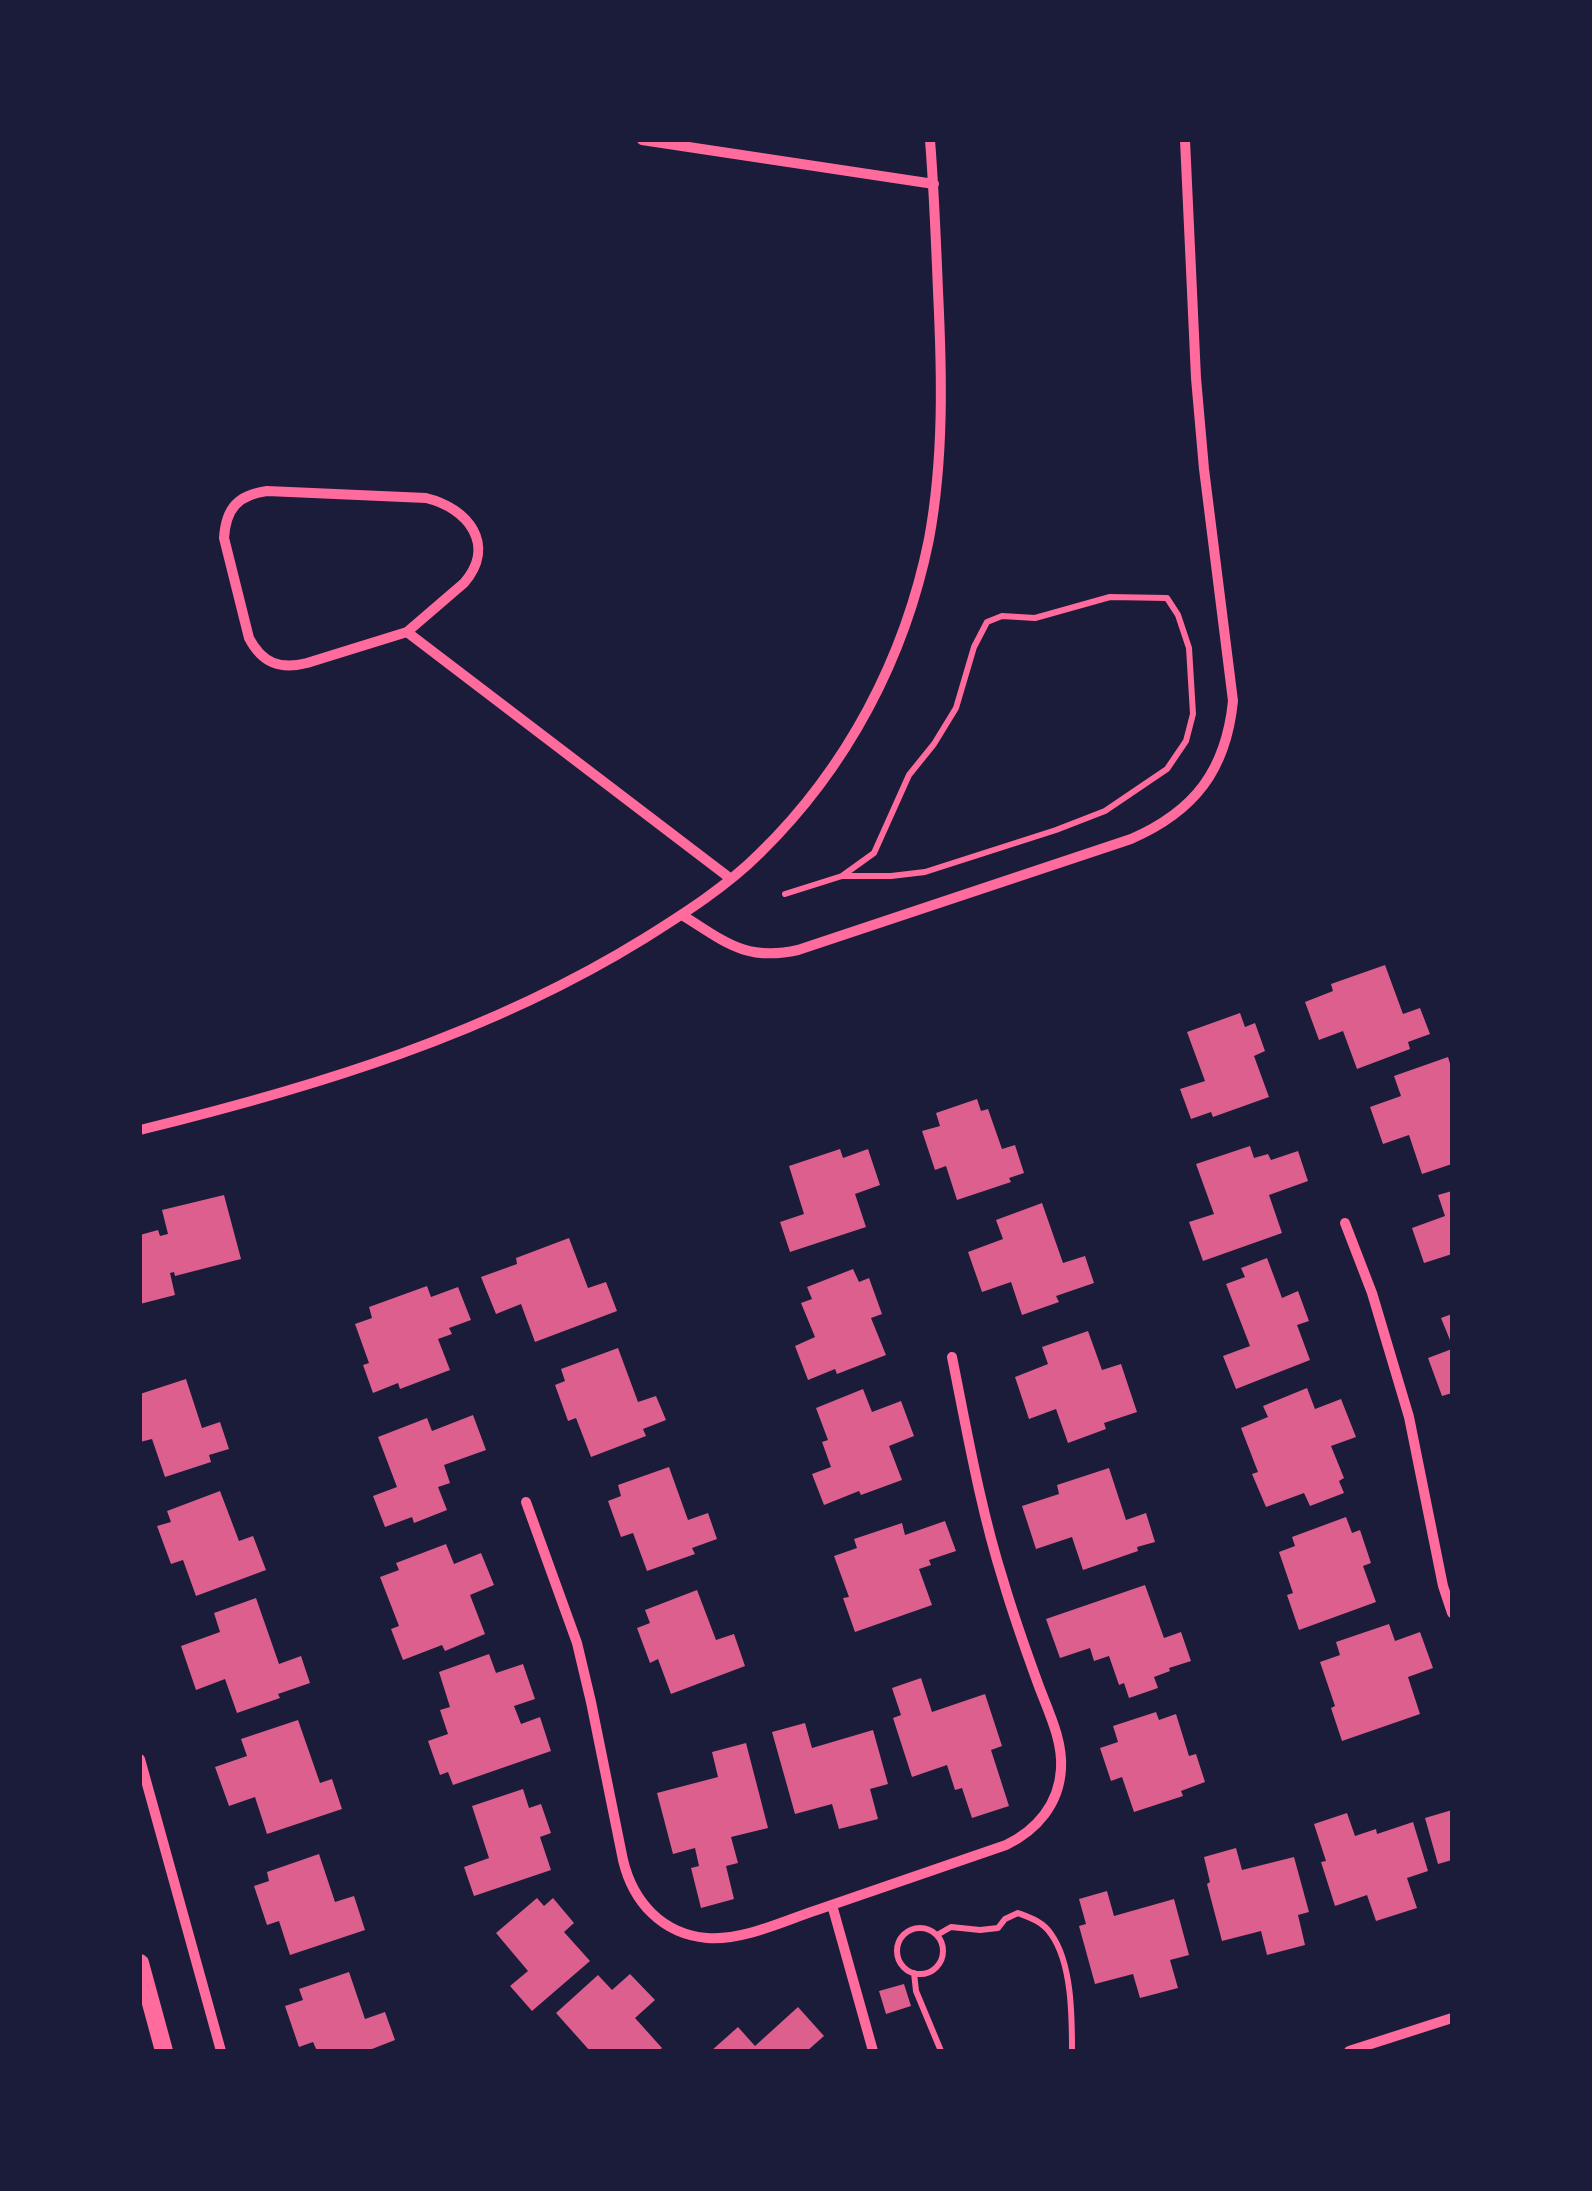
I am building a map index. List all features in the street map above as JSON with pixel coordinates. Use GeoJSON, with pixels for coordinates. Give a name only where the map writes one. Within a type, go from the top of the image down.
{"type":"FeatureCollection","features":[{"type":"Feature","properties":{"kind":"street"},"geometry":{"type":"LineString","coordinates":[[642,140],[934,184]]}},
{"type":"Feature","properties":{"kind":"street"},"geometry":{"type":"LineString","coordinates":[[140,1130],[332,1078],[418,1049],[553,990],[682,915],[731,879],[759,855],[822,784],[848,746],[896,652],[929,537],[936,478],[941,354],[930,140]]}},
{"type":"Feature","properties":{"kind":"street"},"geometry":{"type":"LineString","coordinates":[[682,915],[742,950],[757,954],[798,950],[1154,829],[1193,799],[1211,776],[1224,751],[1233,701],[1200,414],[1185,140]]}},
{"type":"Feature","properties":{"kind":"street"},"geometry":{"type":"LineString","coordinates":[[268,491],[426,498],[452,506],[477,538],[477,563],[464,583],[407,632],[293,667],[267,661],[250,638],[227,556],[225,524],[231,509],[240,499],[268,491]]}},
{"type":"Feature","properties":{"kind":"street"},"geometry":{"type":"LineString","coordinates":[[407,632],[731,879]]}},
{"type":"Feature","properties":{"kind":"street"},"geometry":{"type":"LineString","coordinates":[[1346,1223],[1409,1416],[1442,1586],[1452,1613]]}},
{"type":"Feature","properties":{"kind":"street"},"geometry":{"type":"LineString","coordinates":[[526,1502],[577,1643],[623,1860],[636,1896],[664,1924],[706,1938],[752,1932],[832,1905],[1022,1837],[1047,1813],[1060,1781],[1060,1747],[984,1513],[952,1356]]}},
{"type":"Feature","properties":{"kind":"street"},"geometry":{"type":"LineString","coordinates":[[140,1760],[221,2051]]}},
{"type":"Feature","properties":{"kind":"street"},"geometry":{"type":"LineString","coordinates":[[832,1905],[872,2051]]}},
{"type":"Feature","properties":{"kind":"street"},"geometry":{"type":"LineString","coordinates":[[140,1963],[164,2051]]}},
{"type":"Feature","properties":{"kind":"street"},"geometry":{"type":"LineString","coordinates":[[1349,2051],[1452,2018]]}},
{"type":"Feature","properties":{"kind":"path"},"geometry":{"type":"LineString","coordinates":[[784,894],[842,876],[925,872],[1056,830],[1105,811],[1167,768],[1186,742],[1193,714],[1188,648],[1178,615],[1167,598],[1110,597],[1035,618],[1002,616],[988,622],[974,646],[956,708],[934,744],[908,774],[874,853],[842,876]]}},
{"type":"Feature","properties":{"kind":"path"},"geometry":{"type":"LineString","coordinates":[[937,1935],[951,1926],[998,1928],[1005,1919],[1018,1914],[1037,1920],[1052,1934],[1063,1961],[1072,2006],[1072,2051]]}},
{"type":"Feature","properties":{"kind":"path"},"geometry":{"type":"LineString","coordinates":[[915,1929],[937,1935],[943,1948],[940,1962],[929,1972],[914,1973],[898,1959],[898,1944],[915,1929]]}},
{"type":"Feature","properties":{"kind":"path"},"geometry":{"type":"LineString","coordinates":[[914,1973],[916,1991],[941,2051]]}},
{"type":"Feature","properties":{"kind":"building"},"geometry":{"type":"Polygon","coordinates":[[[1385,965],[1403,1014],[1420,1008],[1430,1034],[1408,1042],[1410,1049],[1357,1069],[1343,1031],[1319,1040],[1305,1002],[1333,991],[1331,984],[1385,965]]]}},
{"type":"Feature","properties":{"kind":"building"},"geometry":{"type":"Polygon","coordinates":[[[1240,1013],[1245,1027],[1255,1023],[1265,1051],[1254,1056],[1269,1097],[1213,1117],[1211,1112],[1191,1119],[1180,1089],[1205,1081],[1187,1032],[1240,1013]]]}},
{"type":"Feature","properties":{"kind":"building"},"geometry":{"type":"Polygon","coordinates":[[[1448,1057],[1452,1070],[1452,1164],[1422,1174],[1409,1135],[1383,1144],[1370,1107],[1401,1096],[1394,1076],[1448,1057]]]}},
{"type":"Feature","properties":{"kind":"building"},"geometry":{"type":"Polygon","coordinates":[[[977,1099],[981,1111],[988,1109],[1002,1149],[1015,1145],[1024,1173],[1009,1178],[1011,1182],[957,1200],[946,1166],[935,1170],[922,1131],[940,1126],[936,1113],[977,1099]]]}},
{"type":"Feature","properties":{"kind":"building"},"geometry":{"type":"Polygon","coordinates":[[[1250,1146],[1254,1158],[1268,1154],[1271,1160],[1298,1151],[1308,1181],[1269,1195],[1282,1233],[1203,1261],[1189,1222],[1214,1214],[1196,1164],[1250,1146]]]}},
{"type":"Feature","properties":{"kind":"building"},"geometry":{"type":"Polygon","coordinates":[[[840,1149],[843,1158],[868,1149],[880,1185],[855,1194],[866,1227],[790,1252],[780,1222],[804,1214],[789,1166],[840,1149]]]}},
{"type":"Feature","properties":{"kind":"building"},"geometry":{"type":"Polygon","coordinates":[[[1452,1191],[1452,1254],[1424,1263],[1412,1228],[1445,1216],[1438,1195],[1452,1191]]]}},
{"type":"Feature","properties":{"kind":"building"},"geometry":{"type":"Polygon","coordinates":[[[224,1195],[241,1259],[175,1276],[170,1273],[175,1295],[140,1304],[140,1235],[158,1230],[160,1236],[168,1234],[162,1210],[224,1195]]]}},
{"type":"Feature","properties":{"kind":"building"},"geometry":{"type":"Polygon","coordinates":[[[1042,1203],[1063,1263],[1085,1256],[1094,1283],[1056,1296],[1059,1302],[1022,1315],[1011,1282],[982,1292],[968,1252],[1003,1239],[996,1220],[1042,1203]]]}},
{"type":"Feature","properties":{"kind":"building"},"geometry":{"type":"Polygon","coordinates":[[[569,1238],[588,1288],[606,1282],[617,1311],[535,1342],[521,1304],[496,1314],[481,1277],[517,1264],[516,1258],[569,1238]]]}},
{"type":"Feature","properties":{"kind":"building"},"geometry":{"type":"Polygon","coordinates":[[[1267,1258],[1282,1298],[1298,1291],[1309,1321],[1297,1325],[1310,1360],[1236,1389],[1223,1356],[1250,1346],[1226,1284],[1245,1277],[1241,1268],[1267,1258]]]}},
{"type":"Feature","properties":{"kind":"building"},"geometry":{"type":"Polygon","coordinates":[[[853,1269],[859,1282],[869,1278],[882,1314],[871,1318],[886,1355],[837,1374],[835,1369],[808,1380],[795,1346],[815,1337],[801,1303],[812,1299],[807,1287],[853,1269]]]}},
{"type":"Feature","properties":{"kind":"building"},"geometry":{"type":"Polygon","coordinates":[[[427,1286],[431,1297],[458,1287],[471,1320],[449,1328],[452,1334],[438,1339],[450,1370],[400,1389],[398,1383],[373,1393],[363,1365],[369,1363],[355,1324],[372,1318],[369,1307],[427,1286]]]}},
{"type":"Feature","properties":{"kind":"building"},"geometry":{"type":"Polygon","coordinates":[[[1452,1314],[1452,1345],[1441,1318],[1452,1314]]]}},
{"type":"Feature","properties":{"kind":"building"},"geometry":{"type":"Polygon","coordinates":[[[1088,1331],[1102,1370],[1121,1364],[1137,1412],[1104,1423],[1106,1429],[1068,1443],[1056,1409],[1029,1419],[1015,1377],[1048,1364],[1042,1347],[1088,1331]]]}},
{"type":"Feature","properties":{"kind":"building"},"geometry":{"type":"Polygon","coordinates":[[[618,1348],[638,1402],[656,1396],[666,1420],[643,1429],[646,1436],[591,1457],[576,1418],[568,1421],[555,1385],[565,1381],[561,1369],[618,1348]]]}},
{"type":"Feature","properties":{"kind":"building"},"geometry":{"type":"Polygon","coordinates":[[[1452,1349],[1452,1393],[1442,1396],[1428,1358],[1452,1349]]]}},
{"type":"Feature","properties":{"kind":"building"},"geometry":{"type":"Polygon","coordinates":[[[186,1379],[202,1428],[220,1422],[229,1449],[209,1455],[211,1462],[165,1477],[152,1439],[140,1442],[140,1394],[186,1379]]]}},
{"type":"Feature","properties":{"kind":"building"},"geometry":{"type":"Polygon","coordinates":[[[1307,1388],[1315,1409],[1341,1399],[1356,1437],[1331,1446],[1344,1478],[1339,1481],[1344,1493],[1310,1506],[1304,1493],[1266,1507],[1252,1474],[1258,1472],[1241,1428],[1268,1417],[1263,1406],[1307,1388]]]}},
{"type":"Feature","properties":{"kind":"building"},"geometry":{"type":"Polygon","coordinates":[[[863,1389],[872,1412],[901,1401],[914,1436],[889,1446],[902,1480],[824,1505],[812,1474],[831,1467],[822,1442],[828,1440],[816,1408],[863,1389]]]}},
{"type":"Feature","properties":{"kind":"building"},"geometry":{"type":"Polygon","coordinates":[[[473,1415],[486,1450],[444,1465],[450,1483],[438,1487],[447,1510],[414,1523],[412,1517],[385,1527],[373,1496],[397,1487],[378,1437],[427,1418],[432,1431],[473,1415]]]}},
{"type":"Feature","properties":{"kind":"building"},"geometry":{"type":"Polygon","coordinates":[[[669,1467],[688,1520],[708,1513],[717,1539],[692,1548],[695,1554],[647,1571],[633,1533],[621,1537],[608,1501],[621,1496],[618,1485],[669,1467]]]}},
{"type":"Feature","properties":{"kind":"building"},"geometry":{"type":"Polygon","coordinates":[[[1109,1468],[1126,1520],[1146,1513],[1155,1542],[1083,1570],[1072,1537],[1036,1549],[1022,1506],[1059,1494],[1057,1485],[1109,1468]]]}},
{"type":"Feature","properties":{"kind":"building"},"geometry":{"type":"Polygon","coordinates":[[[220,1491],[239,1541],[253,1536],[266,1570],[196,1596],[183,1560],[171,1564],[157,1526],[171,1522],[167,1511],[220,1491]]]}},
{"type":"Feature","properties":{"kind":"building"},"geometry":{"type":"Polygon","coordinates":[[[1346,1517],[1352,1533],[1360,1530],[1371,1563],[1363,1566],[1376,1602],[1299,1630],[1287,1595],[1293,1593],[1279,1552],[1295,1546],[1292,1537],[1346,1517]]]}},
{"type":"Feature","properties":{"kind":"building"},"geometry":{"type":"Polygon","coordinates":[[[945,1521],[956,1551],[929,1560],[931,1565],[919,1569],[932,1605],[855,1632],[843,1598],[849,1597],[834,1556],[857,1548],[854,1539],[902,1523],[905,1535],[945,1521]]]}},
{"type":"Feature","properties":{"kind":"building"},"geometry":{"type":"Polygon","coordinates":[[[446,1544],[454,1564],[481,1553],[494,1585],[470,1595],[485,1634],[445,1651],[442,1645],[403,1660],[391,1629],[399,1626],[380,1577],[399,1570],[396,1563],[446,1544]]]}},
{"type":"Feature","properties":{"kind":"building"},"geometry":{"type":"Polygon","coordinates":[[[1145,1585],[1164,1638],[1181,1632],[1191,1661],[1154,1677],[1158,1688],[1129,1698],[1124,1683],[1119,1685],[1109,1656],[1094,1661],[1090,1648],[1060,1658],[1046,1619],[1145,1585]]]}},
{"type":"Feature","properties":{"kind":"building"},"geometry":{"type":"Polygon","coordinates":[[[697,1590],[716,1640],[734,1634],[745,1666],[671,1694],[658,1659],[650,1663],[637,1628],[650,1623],[645,1610],[697,1590]]]}},
{"type":"Feature","properties":{"kind":"building"},"geometry":{"type":"Polygon","coordinates":[[[256,1598],[279,1664],[301,1656],[310,1683],[237,1713],[225,1679],[196,1690],[181,1646],[220,1632],[214,1613],[256,1598]]]}},
{"type":"Feature","properties":{"kind":"building"},"geometry":{"type":"Polygon","coordinates":[[[1389,1624],[1395,1641],[1420,1632],[1433,1668],[1408,1677],[1420,1714],[1342,1741],[1320,1662],[1340,1655],[1336,1642],[1389,1624]]]}},
{"type":"Feature","properties":{"kind":"building"},"geometry":{"type":"Polygon","coordinates":[[[489,1654],[496,1673],[523,1664],[535,1699],[514,1706],[521,1724],[540,1717],[551,1751],[453,1785],[448,1772],[440,1775],[428,1741],[448,1734],[440,1710],[450,1707],[439,1672],[489,1654]]]}},
{"type":"Feature","properties":{"kind":"building"},"geometry":{"type":"Polygon","coordinates":[[[921,1678],[932,1712],[985,1694],[1002,1746],[991,1750],[1009,1806],[972,1818],[962,1788],[955,1790],[947,1765],[912,1777],[893,1718],[901,1715],[892,1688],[921,1678]]]}},
{"type":"Feature","properties":{"kind":"building"},"geometry":{"type":"Polygon","coordinates":[[[1156,1712],[1159,1720],[1176,1714],[1189,1756],[1196,1754],[1205,1782],[1181,1791],[1183,1796],[1134,1812],[1122,1777],[1111,1781],[1100,1748],[1118,1742],[1113,1726],[1156,1712]]]}},
{"type":"Feature","properties":{"kind":"building"},"geometry":{"type":"Polygon","coordinates":[[[298,1720],[320,1783],[332,1779],[342,1809],[267,1834],[255,1797],[229,1806],[215,1767],[247,1756],[241,1739],[298,1720]]]}},
{"type":"Feature","properties":{"kind":"building"},"geometry":{"type":"Polygon","coordinates":[[[805,1723],[812,1748],[873,1730],[888,1784],[870,1789],[878,1819],[839,1829],[832,1804],[795,1814],[772,1732],[805,1723]]]}},
{"type":"Feature","properties":{"kind":"building"},"geometry":{"type":"Polygon","coordinates":[[[746,1743],[768,1828],[731,1837],[738,1863],[726,1866],[734,1899],[701,1908],[691,1868],[699,1866],[695,1848],[673,1854],[657,1793],[718,1777],[712,1752],[746,1743]]]}},
{"type":"Feature","properties":{"kind":"building"},"geometry":{"type":"Polygon","coordinates":[[[523,1789],[529,1808],[541,1804],[551,1833],[540,1837],[551,1870],[474,1896],[464,1867],[489,1858],[472,1806],[523,1789]]]}},
{"type":"Feature","properties":{"kind":"building"},"geometry":{"type":"Polygon","coordinates":[[[1452,1810],[1452,1860],[1438,1864],[1425,1818],[1452,1810]]]}},
{"type":"Feature","properties":{"kind":"building"},"geometry":{"type":"Polygon","coordinates":[[[1347,1813],[1355,1836],[1376,1829],[1377,1834],[1413,1822],[1428,1871],[1407,1878],[1417,1908],[1376,1921],[1367,1895],[1335,1906],[1314,1824],[1347,1813]]]}},
{"type":"Feature","properties":{"kind":"building"},"geometry":{"type":"Polygon","coordinates":[[[1236,1848],[1242,1870],[1294,1857],[1309,1912],[1298,1915],[1305,1945],[1267,1955],[1261,1931],[1222,1941],[1204,1857],[1236,1848]]]}},
{"type":"Feature","properties":{"kind":"building"},"geometry":{"type":"Polygon","coordinates":[[[319,1854],[335,1902],[354,1896],[365,1930],[290,1955],[279,1921],[267,1925],[254,1886],[269,1881],[267,1872],[319,1854]]]}},
{"type":"Feature","properties":{"kind":"building"},"geometry":{"type":"Polygon","coordinates":[[[1107,1891],[1114,1916],[1174,1899],[1189,1955],[1170,1960],[1178,1988],[1140,1998],[1133,1974],[1095,1984],[1079,1926],[1086,1924],[1079,1899],[1107,1891]]]}},
{"type":"Feature","properties":{"kind":"building"},"geometry":{"type":"Polygon","coordinates":[[[537,1898],[544,1906],[553,1898],[574,1923],[564,1932],[590,1961],[532,2011],[510,1986],[528,1971],[496,1933],[537,1898]]]}},
{"type":"Feature","properties":{"kind":"building"},"geometry":{"type":"Polygon","coordinates":[[[349,1972],[365,2019],[385,2012],[395,2040],[373,2051],[317,2051],[313,2042],[299,2047],[285,2006],[303,2000],[299,1989],[349,1972]]]}},
{"type":"Feature","properties":{"kind":"building"},"geometry":{"type":"Polygon","coordinates":[[[630,1974],[655,2000],[635,2018],[662,2048],[590,2051],[556,2013],[598,1975],[612,1990],[630,1974]]]}},
{"type":"Feature","properties":{"kind":"building"},"geometry":{"type":"Polygon","coordinates":[[[904,1984],[911,2006],[886,2014],[879,1991],[904,1984]]]}},
{"type":"Feature","properties":{"kind":"building"},"geometry":{"type":"Polygon","coordinates":[[[798,2007],[824,2036],[807,2051],[711,2051],[738,2027],[755,2046],[798,2007]]]}}]}
